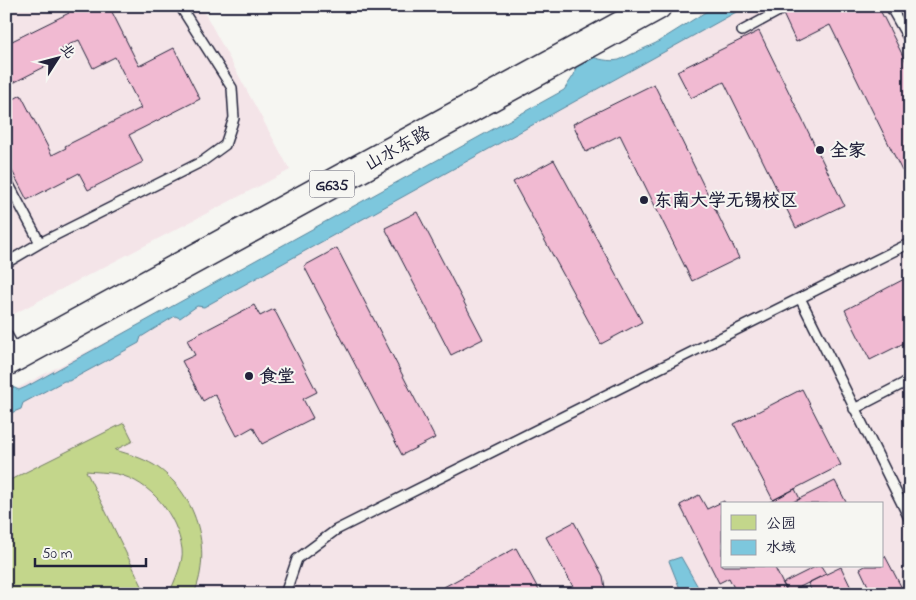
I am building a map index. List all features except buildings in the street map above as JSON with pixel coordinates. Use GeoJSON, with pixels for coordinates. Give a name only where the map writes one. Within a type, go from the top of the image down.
{"type":"FeatureCollection","features":[{"type":"Feature","properties":{"kind":"highway","name":"山水东路"},"geometry":{"type":"LineString","coordinates":[[10,348],[266,200],[621,6]]}},
{"type":"Feature","properties":{"kind":"highway","name":"山水东路"},"geometry":{"type":"LineString","coordinates":[[10,348],[657,6]]}},
{"type":"Feature","properties":{"kind":"lane"},"geometry":{"type":"LineString","coordinates":[[6,263],[203,161],[225,145],[234,118],[232,88],[180,6]]}},
{"type":"Feature","properties":{"kind":"lane"},"geometry":{"type":"LineString","coordinates":[[742,31],[788,6]]}},
{"type":"Feature","properties":{"kind":"lane"},"geometry":{"type":"LineString","coordinates":[[890,6],[910,41]]}},
{"type":"Feature","properties":{"kind":"lane"},"geometry":{"type":"LineString","coordinates":[[6,179],[40,244]]}},
{"type":"Feature","properties":{"kind":"lane"},"geometry":{"type":"LineString","coordinates":[[285,594],[297,559],[336,530],[910,243]]}},
{"type":"Feature","properties":{"kind":"lane"},"geometry":{"type":"LineString","coordinates":[[800,298],[910,520]]}},
{"type":"Feature","properties":{"kind":"lane"},"geometry":{"type":"LineString","coordinates":[[854,409],[910,380]]}},
{"type":"Feature","properties":{"kind":"shaded area"},"geometry":{"type":"Polygon","coordinates":[[[6,6],[201,6],[290,170],[6,318],[6,6]]]}},
{"type":"Feature","properties":{"kind":"shaded area","name":"东南大学无锡校区"},"geometry":{"type":"Polygon","coordinates":[[[748,6],[910,6],[910,594],[6,594],[6,394],[748,6]]]}},
{"type":"Feature","properties":{"kind":"green space"},"geometry":{"type":"Polygon","coordinates":[[[124,423],[133,441],[115,450],[145,460],[169,476],[181,490],[197,523],[202,559],[194,594],[169,594],[180,566],[182,549],[175,524],[160,502],[141,484],[129,478],[113,473],[86,471],[146,594],[6,594],[6,482],[124,423]]]}},
{"type":"Feature","properties":{"kind":"water"},"geometry":{"type":"Polygon","coordinates":[[[715,6],[747,6],[204,307],[197,306],[180,318],[175,316],[141,337],[139,343],[69,381],[64,381],[23,403],[21,409],[6,415],[6,384],[19,390],[26,387],[564,90],[574,75],[577,63],[589,56],[607,60],[619,60],[656,43],[715,6]]]}},
{"type":"Feature","properties":{"kind":"water"},"geometry":{"type":"Polygon","coordinates":[[[681,557],[702,594],[682,594],[669,561],[681,557]]]}},
{"type":"Feature","properties":{"kind":"place","name":"全家"},"geometry":{"type":"Point","coordinates":[820,150]}},
{"type":"Feature","properties":{"kind":"place","name":"东南大学无锡校区"},"geometry":{"type":"Point","coordinates":[644,200]}},
{"type":"Feature","properties":{"kind":"place","name":"食堂"},"geometry":{"type":"Point","coordinates":[249,376]}}]}
